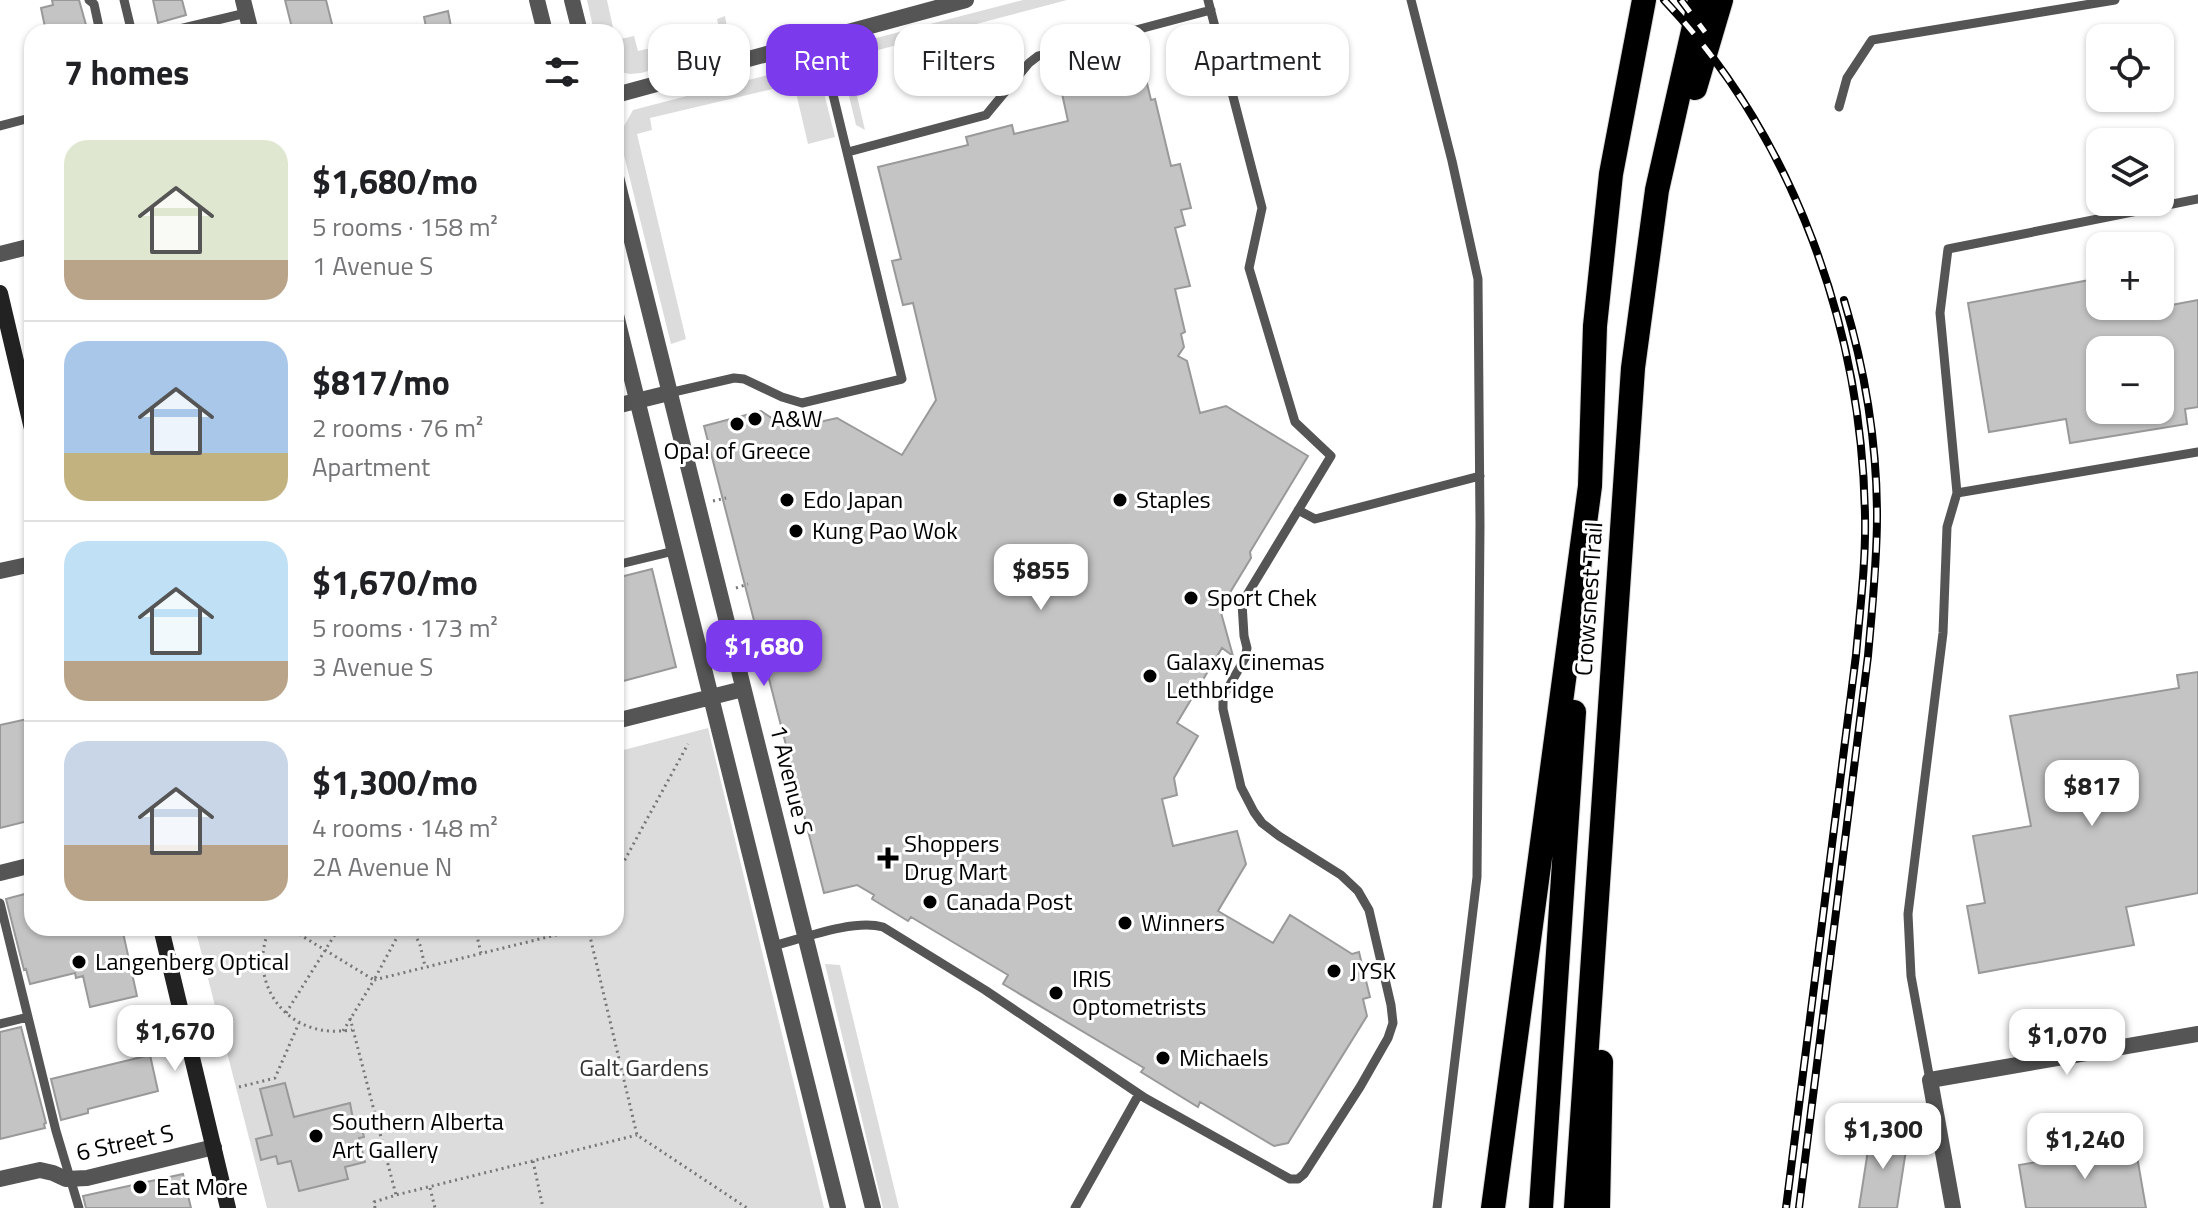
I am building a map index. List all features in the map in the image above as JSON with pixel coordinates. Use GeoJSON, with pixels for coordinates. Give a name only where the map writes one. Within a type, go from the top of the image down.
{"type":"FeatureCollection","features":[{"type":"Feature","properties":{"kind":"highway"},"geometry":{"type":"LineString","coordinates":[[1493,1208],[1590,486],[1595,326],[1609,189],[1644,0]]}},
{"type":"Feature","properties":{"kind":"highway","name":"Crowsnest Trail"},"geometry":{"type":"LineString","coordinates":[[1541,1208],[1590,486],[1618,209],[1633,119],[1661,0]]}},
{"type":"Feature","properties":{"kind":"highway","name":"Crowsnest Trail"},"geometry":{"type":"LineString","coordinates":[[1576,1208],[1633,368],[1657,190],[1700,0]]}},
{"type":"Feature","properties":{"kind":"highway"},"geometry":{"type":"LineString","coordinates":[[1633,368],[1696,85],[1721,0]]}},
{"type":"Feature","properties":{"kind":"highway"},"geometry":{"type":"LineString","coordinates":[[1598,1208],[1610,693]]}},
{"type":"Feature","properties":{"kind":"main road"},"geometry":{"type":"LineString","coordinates":[[0,293],[24,395]]}},
{"type":"Feature","properties":{"kind":"main road"},"geometry":{"type":"LineString","coordinates":[[163,936],[228,1208]]}},
{"type":"Feature","properties":{"kind":"street"},"geometry":{"type":"LineString","coordinates":[[537,0],[543,24]]}},
{"type":"Feature","properties":{"kind":"street"},"geometry":{"type":"LineString","coordinates":[[572,0],[578,24]]}},
{"type":"Feature","properties":{"kind":"street"},"geometry":{"type":"LineString","coordinates":[[878,25],[966,0]]}},
{"type":"Feature","properties":{"kind":"street"},"geometry":{"type":"LineString","coordinates":[[624,93],[766,55]]}},
{"type":"Feature","properties":{"kind":"street","name":"1 Avenue S"},"geometry":{"type":"LineString","coordinates":[[624,210],[873,1208]]}},
{"type":"Feature","properties":{"kind":"street"},"geometry":{"type":"LineString","coordinates":[[0,254],[24,248]]}},
{"type":"Feature","properties":{"kind":"street"},"geometry":{"type":"LineString","coordinates":[[624,348],[838,1208]]}},
{"type":"Feature","properties":{"kind":"street"},"geometry":{"type":"LineString","coordinates":[[624,404],[669,393]]}},
{"type":"Feature","properties":{"kind":"street"},"geometry":{"type":"LineString","coordinates":[[0,571],[24,566]]}},
{"type":"Feature","properties":{"kind":"street"},"geometry":{"type":"LineString","coordinates":[[624,719],[743,689]]}},
{"type":"Feature","properties":{"kind":"street"},"geometry":{"type":"LineString","coordinates":[[0,873],[24,867]]}},
{"type":"Feature","properties":{"kind":"street"},"geometry":{"type":"LineString","coordinates":[[1953,1208],[1930,1080],[2198,1034]]}},
{"type":"Feature","properties":{"kind":"street","name":"6 Street S"},"geometry":{"type":"LineString","coordinates":[[0,1179],[40,1170],[72,1180],[120,1172],[214,1147]]}},
{"type":"Feature","properties":{"kind":"lane"},"geometry":{"type":"LineString","coordinates":[[89,0],[94,4],[98,24]]}},
{"type":"Feature","properties":{"kind":"lane"},"geometry":{"type":"LineString","coordinates":[[124,0],[130,24]]}},
{"type":"Feature","properties":{"kind":"lane"},"geometry":{"type":"LineString","coordinates":[[1411,0],[1477,271],[1480,476],[1477,877],[1437,1208]]}},
{"type":"Feature","properties":{"kind":"lane"},"geometry":{"type":"LineString","coordinates":[[1839,107],[1847,78],[1872,40],[2115,0]]}},
{"type":"Feature","properties":{"kind":"lane"},"geometry":{"type":"LineString","coordinates":[[773,946],[868,925],[883,927],[985,990],[1139,1094],[1290,1179],[1298,1179],[1304,1174],[1324,1145],[1364,1081],[1393,1023],[1369,910],[1358,891],[1341,875],[1279,836],[1254,812],[1241,787],[1223,709],[1223,697],[1245,658],[1247,648],[1242,603],[1331,456],[1295,422],[1249,268],[1262,208],[1210,5],[1038,56],[986,115],[848,152]]}},
{"type":"Feature","properties":{"kind":"lane"},"geometry":{"type":"LineString","coordinates":[[192,24],[245,7]]}},
{"type":"Feature","properties":{"kind":"lane"},"geometry":{"type":"LineString","coordinates":[[669,393],[734,378],[744,379],[802,403],[902,379],[834,96]]}},
{"type":"Feature","properties":{"kind":"lane"},"geometry":{"type":"LineString","coordinates":[[0,126],[24,120]]}},
{"type":"Feature","properties":{"kind":"lane"},"geometry":{"type":"LineString","coordinates":[[1930,1080],[1911,976],[1908,914],[1943,633],[1947,527],[1957,493],[1940,313],[1948,249],[2198,199]]}},
{"type":"Feature","properties":{"kind":"lane"},"geometry":{"type":"LineString","coordinates":[[1957,493],[2198,452]]}},
{"type":"Feature","properties":{"kind":"lane"},"geometry":{"type":"LineString","coordinates":[[1298,510],[1315,519],[1480,476]]}},
{"type":"Feature","properties":{"kind":"lane"},"geometry":{"type":"LineString","coordinates":[[624,563],[674,551]]}},
{"type":"Feature","properties":{"kind":"lane"},"geometry":{"type":"LineString","coordinates":[[0,903],[56,1131],[79,1208]]}},
{"type":"Feature","properties":{"kind":"lane"},"geometry":{"type":"LineString","coordinates":[[0,1024],[28,1017]]}},
{"type":"Feature","properties":{"kind":"lane"},"geometry":{"type":"LineString","coordinates":[[1075,1208],[1139,1094]]}},
{"type":"Feature","properties":{"kind":"path"},"geometry":{"type":"LineString","coordinates":[[713,501],[726,498]]}},
{"type":"Feature","properties":{"kind":"path"},"geometry":{"type":"LineString","coordinates":[[734,588],[748,584]]}},
{"type":"Feature","properties":{"kind":"path"},"geometry":{"type":"LineString","coordinates":[[624,861],[688,744]]}},
{"type":"Feature","properties":{"kind":"path"},"geometry":{"type":"LineString","coordinates":[[789,809],[804,805]]}},
{"type":"Feature","properties":{"kind":"path"},"geometry":{"type":"LineString","coordinates":[[266,936],[262,964],[267,988],[286,1013],[299,1023],[322,1031],[353,1030]]}},
{"type":"Feature","properties":{"kind":"path"},"geometry":{"type":"LineString","coordinates":[[302,936],[374,980],[552,936]]}},
{"type":"Feature","properties":{"kind":"path"},"geometry":{"type":"LineString","coordinates":[[286,1013],[334,936]]}},
{"type":"Feature","properties":{"kind":"path"},"geometry":{"type":"LineString","coordinates":[[343,1031],[398,936]]}},
{"type":"Feature","properties":{"kind":"path"},"geometry":{"type":"LineString","coordinates":[[416,936],[425,967]]}},
{"type":"Feature","properties":{"kind":"path"},"geometry":{"type":"LineString","coordinates":[[477,936],[481,953]]}},
{"type":"Feature","properties":{"kind":"path"},"geometry":{"type":"LineString","coordinates":[[588,936],[637,1135],[747,1208]]}},
{"type":"Feature","properties":{"kind":"path"},"geometry":{"type":"LineString","coordinates":[[350,1018],[396,1195]]}},
{"type":"Feature","properties":{"kind":"path"},"geometry":{"type":"LineString","coordinates":[[239,1087],[275,1078],[299,1023]]}},
{"type":"Feature","properties":{"kind":"path"},"geometry":{"type":"LineString","coordinates":[[375,1208],[374,1202],[396,1195],[637,1135]]}},
{"type":"Feature","properties":{"kind":"path"},"geometry":{"type":"LineString","coordinates":[[533,1161],[543,1208]]}},
{"type":"Feature","properties":{"kind":"path"},"geometry":{"type":"LineString","coordinates":[[429,1187],[435,1208]]}},
{"type":"Feature","properties":{"kind":"green space"},"geometry":{"type":"Polygon","coordinates":[[[587,0],[607,0],[612,24],[592,24],[587,0]]]}},
{"type":"Feature","properties":{"kind":"green space"},"geometry":{"type":"Polygon","coordinates":[[[1023,0],[1067,0],[976,24],[930,24],[1023,0]]]}},
{"type":"Feature","properties":{"kind":"green space"},"geometry":{"type":"Polygon","coordinates":[[[725,16],[726,24],[718,24],[717,19],[725,16]]]}},
{"type":"Feature","properties":{"kind":"green space"},"geometry":{"type":"Polygon","coordinates":[[[894,33],[894,46],[878,50],[878,38],[894,33]]]}},
{"type":"Feature","properties":{"kind":"green space"},"geometry":{"type":"Polygon","coordinates":[[[634,36],[638,51],[648,49],[648,71],[624,73],[624,38],[634,36]]]}},
{"type":"Feature","properties":{"kind":"green space"},"geometry":{"type":"Polygon","coordinates":[[[766,76],[766,91],[750,94],[750,80],[766,76]]]}},
{"type":"Feature","properties":{"kind":"green space"},"geometry":{"type":"Polygon","coordinates":[[[687,96],[743,96],[650,118],[652,130],[637,134],[686,339],[671,344],[624,155],[624,126],[633,110],[687,96]]]}},
{"type":"Feature","properties":{"kind":"green space"},"geometry":{"type":"Polygon","coordinates":[[[797,96],[825,96],[835,137],[808,144],[797,96]]]}},
{"type":"Feature","properties":{"kind":"green space"},"geometry":{"type":"Polygon","coordinates":[[[849,96],[857,96],[865,130],[856,125],[849,96]]]}},
{"type":"Feature","properties":{"kind":"green space","name":"Galt Gardens"},"geometry":{"type":"Polygon","coordinates":[[[708,728],[824,1208],[267,1208],[197,936],[624,936],[624,750],[708,728]]]}},
{"type":"Feature","properties":{"kind":"green space"},"geometry":{"type":"Polygon","coordinates":[[[825,964],[840,965],[899,1208],[883,1208],[825,964]]]}},
{"type":"Feature","properties":{"kind":"building"},"geometry":{"type":"Polygon","coordinates":[[[52,0],[79,0],[86,24],[44,24],[41,8],[53,5],[52,0]]]}},
{"type":"Feature","properties":{"kind":"building"},"geometry":{"type":"Polygon","coordinates":[[[153,0],[182,0],[186,15],[158,23],[153,0]]]}},
{"type":"Feature","properties":{"kind":"building"},"geometry":{"type":"Polygon","coordinates":[[[285,0],[326,0],[332,24],[291,24],[285,0]]]}},
{"type":"Feature","properties":{"kind":"building"},"geometry":{"type":"Polygon","coordinates":[[[448,11],[450,24],[425,24],[424,17],[448,11]]]}},
{"type":"Feature","properties":{"kind":"building"},"geometry":{"type":"Polygon","coordinates":[[[1063,96],[1150,96],[1151,100],[1155,99],[1171,166],[1180,164],[1191,208],[1181,210],[1185,225],[1175,228],[1190,286],[1175,289],[1185,332],[1181,334],[1184,347],[1178,356],[1187,361],[1200,413],[1226,406],[1308,456],[1250,552],[1251,558],[1220,609],[1233,656],[1222,648],[1177,723],[1198,736],[1174,778],[1177,795],[1162,799],[1173,846],[1237,831],[1246,864],[1218,911],[1273,943],[1290,915],[1352,954],[1359,952],[1370,997],[1363,999],[1367,1016],[1288,1143],[1274,1146],[1200,1102],[1198,1107],[1141,1072],[1144,1068],[1003,984],[1008,975],[911,917],[908,921],[872,899],[874,895],[857,885],[824,893],[704,426],[761,411],[788,429],[837,418],[902,455],[936,400],[913,303],[903,305],[892,261],[901,259],[878,167],[968,145],[966,137],[1012,125],[1014,134],[1068,121],[1063,96]]]}},
{"type":"Feature","properties":{"kind":"building"},"geometry":{"type":"Polygon","coordinates":[[[2086,281],[2086,320],[2174,320],[2174,304],[2198,300],[2198,407],[2185,409],[2187,424],[2070,443],[2066,419],[1989,432],[1968,303],[2086,281]]]}},
{"type":"Feature","properties":{"kind":"building"},"geometry":{"type":"Polygon","coordinates":[[[652,569],[676,667],[624,681],[624,576],[652,569]]]}},
{"type":"Feature","properties":{"kind":"building"},"geometry":{"type":"Polygon","coordinates":[[[2198,672],[2198,893],[2126,907],[2134,945],[1979,973],[1967,906],[1985,903],[1973,836],[2031,826],[2010,716],[2179,688],[2177,675],[2198,672]]]}},
{"type":"Feature","properties":{"kind":"building"},"geometry":{"type":"Polygon","coordinates":[[[24,720],[24,822],[0,828],[0,725],[24,720]]]}},
{"type":"Feature","properties":{"kind":"building"},"geometry":{"type":"Polygon","coordinates":[[[24,894],[24,936],[124,936],[137,996],[90,1007],[83,976],[76,978],[75,973],[30,984],[6,899],[24,894]]]}},
{"type":"Feature","properties":{"kind":"building"},"geometry":{"type":"Polygon","coordinates":[[[21,1027],[46,1123],[45,1128],[0,1139],[0,1032],[21,1027]]]}},
{"type":"Feature","properties":{"kind":"building"},"geometry":{"type":"Polygon","coordinates":[[[150,1055],[158,1091],[88,1109],[88,1113],[61,1120],[51,1079],[150,1055]]]}},
{"type":"Feature","properties":{"kind":"building","name":"Southern Alberta Art Gallery"},"geometry":{"type":"Polygon","coordinates":[[[285,1083],[294,1117],[350,1103],[353,1119],[359,1118],[364,1137],[359,1138],[365,1162],[345,1167],[348,1179],[299,1191],[291,1161],[278,1164],[276,1156],[261,1160],[256,1139],[272,1135],[260,1089],[285,1083]]]}},
{"type":"Feature","properties":{"kind":"building"},"geometry":{"type":"Polygon","coordinates":[[[1871,1131],[1908,1137],[1897,1208],[1859,1208],[1871,1131]]]}},
{"type":"Feature","properties":{"kind":"building"},"geometry":{"type":"Polygon","coordinates":[[[2135,1145],[2146,1208],[2026,1208],[2019,1165],[2135,1145]]]}},
{"type":"Feature","properties":{"kind":"building"},"geometry":{"type":"Polygon","coordinates":[[[183,1174],[191,1208],[86,1208],[83,1196],[183,1174]]]}},
{"type":"Feature","properties":{"kind":"railway"},"geometry":{"type":"LineString","coordinates":[[1664,0],[1710,54],[1750,112],[1784,174],[1812,239],[1834,307],[1851,376],[1861,446],[1865,533],[1856,655],[1786,1208]]}},
{"type":"Feature","properties":{"kind":"railway"},"geometry":{"type":"LineString","coordinates":[[1681,0],[1705,32]]}},
{"type":"Feature","properties":{"kind":"railway"},"geometry":{"type":"LineString","coordinates":[[1799,1208],[1868,656],[1876,551],[1872,434],[1864,380],[1844,300]]}},
{"type":"Feature","properties":{"kind":"place","name":"A&W"},"geometry":{"type":"Point","coordinates":[755,419]}},
{"type":"Feature","properties":{"kind":"place","name":"Opa! of Greece"},"geometry":{"type":"Point","coordinates":[737,424]}},
{"type":"Feature","properties":{"kind":"place","name":"Edo Japan"},"geometry":{"type":"Point","coordinates":[787,500]}},
{"type":"Feature","properties":{"kind":"place","name":"Staples"},"geometry":{"type":"Point","coordinates":[1120,500]}},
{"type":"Feature","properties":{"kind":"place","name":"Kung Pao Wok"},"geometry":{"type":"Point","coordinates":[796,531]}},
{"type":"Feature","properties":{"kind":"place","name":"Sport Chek"},"geometry":{"type":"Point","coordinates":[1191,598]}},
{"type":"Feature","properties":{"kind":"place","name":"Galaxy Cinemas Lethbridge"},"geometry":{"type":"Point","coordinates":[1150,676]}},
{"type":"Feature","properties":{"kind":"place","name":"Shoppers Drug Mart"},"geometry":{"type":"Point","coordinates":[888,858]}},
{"type":"Feature","properties":{"kind":"place","name":"Canada Post"},"geometry":{"type":"Point","coordinates":[930,902]}},
{"type":"Feature","properties":{"kind":"place","name":"Winners"},"geometry":{"type":"Point","coordinates":[1125,923]}},
{"type":"Feature","properties":{"kind":"place","name":"Langenberg Optical"},"geometry":{"type":"Point","coordinates":[79,962]}},
{"type":"Feature","properties":{"kind":"place","name":"JYSK"},"geometry":{"type":"Point","coordinates":[1334,971]}},
{"type":"Feature","properties":{"kind":"place","name":"IRIS Optometrists"},"geometry":{"type":"Point","coordinates":[1056,993]}},
{"type":"Feature","properties":{"kind":"place","name":"Michaels"},"geometry":{"type":"Point","coordinates":[1163,1058]}},
{"type":"Feature","properties":{"kind":"place","name":"Southern Alberta Art Gallery"},"geometry":{"type":"Point","coordinates":[316,1136]}},
{"type":"Feature","properties":{"kind":"place","name":"Eat More"},"geometry":{"type":"Point","coordinates":[140,1187]}}]}
